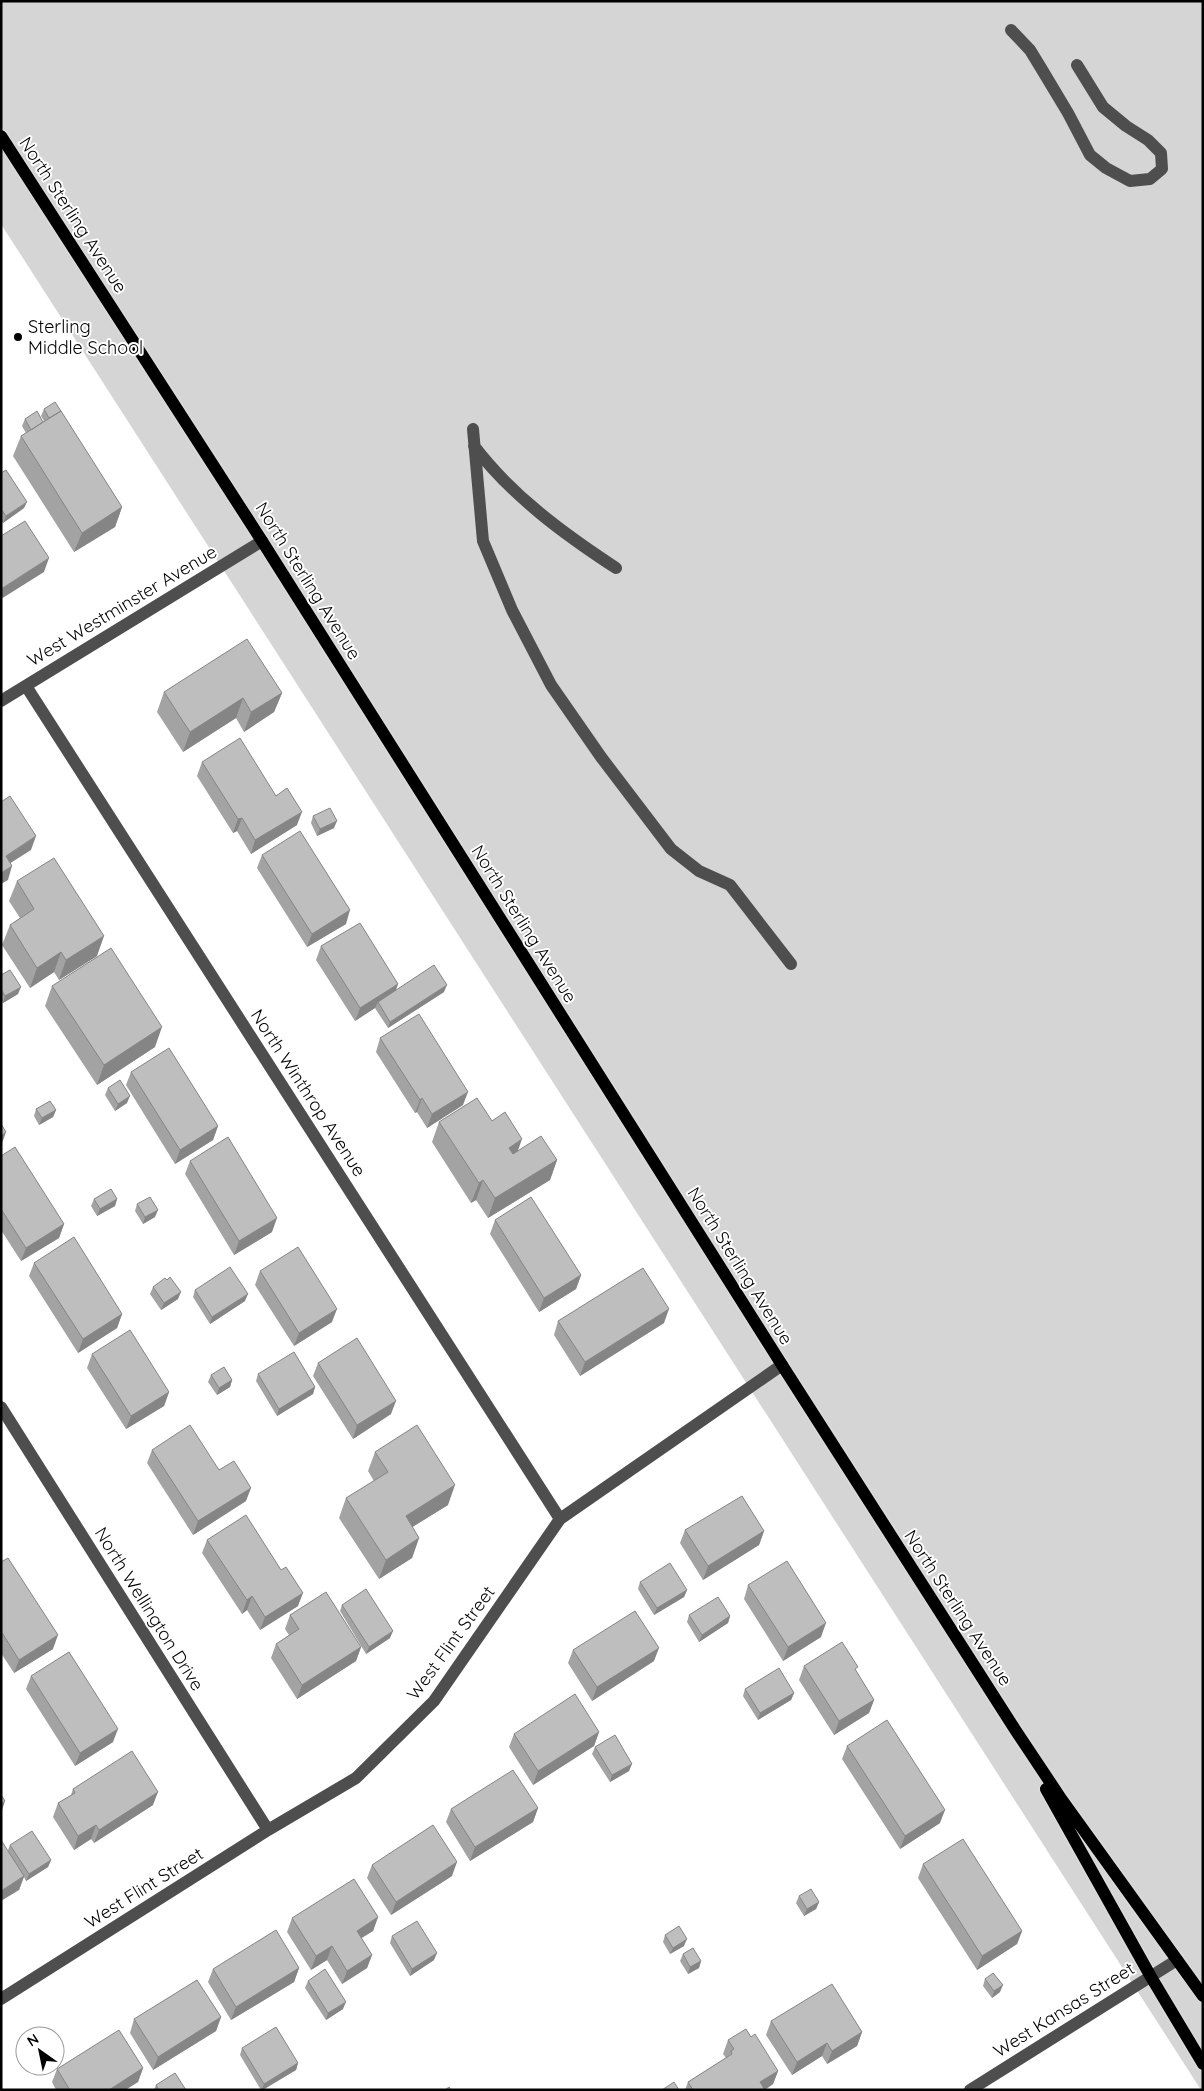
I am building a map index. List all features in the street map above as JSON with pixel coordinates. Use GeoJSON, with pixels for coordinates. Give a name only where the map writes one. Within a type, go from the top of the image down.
{"type":"FeatureCollection","features":[{"type":"Feature","properties":{"kind":"main road","name":"North Sterling Avenue"},"geometry":{"type":"LineString","coordinates":[[1,136],[262,541],[782,1365],[1016,1731],[1062,1800],[1203,1996]]}},
{"type":"Feature","properties":{"kind":"main road","name":"North Sterling Avenue"},"geometry":{"type":"LineString","coordinates":[[1016,1731],[1056,1808],[1151,1977],[1203,2064]]}},
{"type":"Feature","properties":{"kind":"street"},"geometry":{"type":"LineString","coordinates":[[1012,30],[1030,50],[1068,113],[1090,155],[1106,168],[1130,181],[1150,179],[1162,169],[1161,153],[1148,140],[1126,126],[1103,107],[1077,65]]}},
{"type":"Feature","properties":{"kind":"street"},"geometry":{"type":"LineString","coordinates":[[473,429],[483,541],[512,610],[551,685],[601,757],[671,849],[699,871],[730,885],[790,964]]}},
{"type":"Feature","properties":{"kind":"street"},"geometry":{"type":"LineString","coordinates":[[474,446],[490,467],[541,514],[580,544],[616,568]]}},
{"type":"Feature","properties":{"kind":"street","name":"West Westminster Avenue"},"geometry":{"type":"LineString","coordinates":[[1,701],[262,541]]}},
{"type":"Feature","properties":{"kind":"street","name":"North Winthrop Avenue"},"geometry":{"type":"LineString","coordinates":[[26,686],[560,1519]]}},
{"type":"Feature","properties":{"kind":"street","name":"West Flint Street"},"geometry":{"type":"LineString","coordinates":[[1,1999],[268,1830],[356,1778],[434,1701],[560,1519],[782,1365]]}},
{"type":"Feature","properties":{"kind":"street","name":"North Wellington Drive"},"geometry":{"type":"LineString","coordinates":[[1,1407],[268,1830]]}},
{"type":"Feature","properties":{"kind":"street","name":"West Kansas Street"},"geometry":{"type":"LineString","coordinates":[[970,2090],[1177,1960]]}},
{"type":"Feature","properties":{"kind":"shaded area"},"geometry":{"type":"Polygon","coordinates":[[[1,1],[1203,1],[1203,2090],[1201,2090],[1,224],[1,1]]]}},
{"type":"Feature","properties":{"kind":"building"},"geometry":{"type":"Polygon","coordinates":[[[55,402],[61,411],[49,418],[44,409],[55,402]]]}},
{"type":"Feature","properties":{"kind":"building"},"geometry":{"type":"Polygon","coordinates":[[[37,411],[43,422],[31,430],[25,419],[37,411]]]}},
{"type":"Feature","properties":{"kind":"building"},"geometry":{"type":"Polygon","coordinates":[[[61,411],[122,507],[82,533],[21,436],[61,411]]]}},
{"type":"Feature","properties":{"kind":"building"},"geometry":{"type":"Polygon","coordinates":[[[6,470],[27,502],[6,516],[1,509],[1,473],[6,470]]]}},
{"type":"Feature","properties":{"kind":"building"},"geometry":{"type":"Polygon","coordinates":[[[25,521],[49,558],[1,589],[1,536],[25,521]]]}},
{"type":"Feature","properties":{"kind":"building"},"geometry":{"type":"Polygon","coordinates":[[[247,639],[282,693],[251,712],[243,698],[190,732],[164,692],[247,639]]]}},
{"type":"Feature","properties":{"kind":"building"},"geometry":{"type":"Polygon","coordinates":[[[240,738],[276,796],[287,788],[302,812],[255,840],[242,818],[238,819],[202,762],[240,738]]]}},
{"type":"Feature","properties":{"kind":"building"},"geometry":{"type":"Polygon","coordinates":[[[10,796],[36,836],[6,856],[12,866],[1,873],[1,802],[10,796]]]}},
{"type":"Feature","properties":{"kind":"building"},"geometry":{"type":"Polygon","coordinates":[[[330,808],[337,821],[320,829],[313,816],[330,808]]]}},
{"type":"Feature","properties":{"kind":"building"},"geometry":{"type":"Polygon","coordinates":[[[300,831],[350,910],[312,934],[262,855],[300,831]]]}},
{"type":"Feature","properties":{"kind":"building"},"geometry":{"type":"Polygon","coordinates":[[[54,858],[104,936],[66,960],[61,952],[37,968],[10,925],[34,909],[17,881],[54,858]]]}},
{"type":"Feature","properties":{"kind":"building"},"geometry":{"type":"Polygon","coordinates":[[[360,923],[398,984],[360,1008],[321,946],[360,923]]]}},
{"type":"Feature","properties":{"kind":"building"},"geometry":{"type":"Polygon","coordinates":[[[111,948],[162,1027],[104,1065],[52,986],[111,948]]]}},
{"type":"Feature","properties":{"kind":"building"},"geometry":{"type":"Polygon","coordinates":[[[434,965],[447,985],[390,1022],[378,1002],[434,965]]]}},
{"type":"Feature","properties":{"kind":"building"},"geometry":{"type":"Polygon","coordinates":[[[10,970],[21,987],[5,996],[1,989],[1,975],[10,970]]]}},
{"type":"Feature","properties":{"kind":"building"},"geometry":{"type":"Polygon","coordinates":[[[419,1014],[468,1092],[432,1114],[422,1098],[420,1100],[380,1038],[419,1014]]]}},
{"type":"Feature","properties":{"kind":"building"},"geometry":{"type":"Polygon","coordinates":[[[169,1048],[218,1126],[180,1150],[131,1072],[169,1048]]]}},
{"type":"Feature","properties":{"kind":"building"},"geometry":{"type":"Polygon","coordinates":[[[120,1080],[130,1096],[118,1104],[108,1088],[120,1080]]]}},
{"type":"Feature","properties":{"kind":"building"},"geometry":{"type":"Polygon","coordinates":[[[477,1098],[492,1121],[505,1112],[522,1139],[509,1148],[513,1154],[541,1136],[557,1160],[495,1198],[483,1180],[479,1183],[439,1122],[477,1098]]]}},
{"type":"Feature","properties":{"kind":"building"},"geometry":{"type":"Polygon","coordinates":[[[50,1101],[56,1110],[42,1118],[36,1109],[50,1101]]]}},
{"type":"Feature","properties":{"kind":"building"},"geometry":{"type":"Polygon","coordinates":[[[1,1124],[6,1132],[1,1136],[1,1124]]]}},
{"type":"Feature","properties":{"kind":"building"},"geometry":{"type":"Polygon","coordinates":[[[228,1137],[277,1218],[239,1241],[190,1161],[228,1137]]]}},
{"type":"Feature","properties":{"kind":"building"},"geometry":{"type":"Polygon","coordinates":[[[15,1147],[64,1224],[26,1248],[1,1209],[1,1156],[15,1147]]]}},
{"type":"Feature","properties":{"kind":"building"},"geometry":{"type":"Polygon","coordinates":[[[111,1189],[117,1199],[100,1209],[94,1199],[111,1189]]]}},
{"type":"Feature","properties":{"kind":"building"},"geometry":{"type":"Polygon","coordinates":[[[150,1197],[158,1210],[145,1217],[137,1204],[150,1197]]]}},
{"type":"Feature","properties":{"kind":"building"},"geometry":{"type":"Polygon","coordinates":[[[531,1197],[581,1275],[544,1298],[495,1220],[531,1197]]]}},
{"type":"Feature","properties":{"kind":"building"},"geometry":{"type":"Polygon","coordinates":[[[74,1237],[122,1314],[83,1339],[34,1263],[74,1237]]]}},
{"type":"Feature","properties":{"kind":"building"},"geometry":{"type":"Polygon","coordinates":[[[298,1247],[337,1309],[299,1333],[260,1271],[298,1247]]]}},
{"type":"Feature","properties":{"kind":"building"},"geometry":{"type":"Polygon","coordinates":[[[230,1267],[248,1294],[212,1317],[195,1290],[230,1267]]]}},
{"type":"Feature","properties":{"kind":"building"},"geometry":{"type":"Polygon","coordinates":[[[643,1268],[669,1309],[585,1362],[558,1321],[643,1268]]]}},
{"type":"Feature","properties":{"kind":"building"},"geometry":{"type":"Polygon","coordinates":[[[170,1277],[181,1292],[164,1303],[153,1287],[165,1278],[167,1280],[170,1277]]]}},
{"type":"Feature","properties":{"kind":"building"},"geometry":{"type":"Polygon","coordinates":[[[130,1330],[169,1392],[131,1416],[92,1354],[130,1330]]]}},
{"type":"Feature","properties":{"kind":"building"},"geometry":{"type":"Polygon","coordinates":[[[357,1338],[396,1401],[357,1425],[318,1363],[357,1338]]]}},
{"type":"Feature","properties":{"kind":"building"},"geometry":{"type":"Polygon","coordinates":[[[294,1352],[315,1387],[279,1409],[258,1374],[294,1352]]]}},
{"type":"Feature","properties":{"kind":"building"},"geometry":{"type":"Polygon","coordinates":[[[224,1367],[232,1380],[219,1388],[211,1375],[224,1367]]]}},
{"type":"Feature","properties":{"kind":"building"},"geometry":{"type":"Polygon","coordinates":[[[190,1425],[219,1470],[234,1461],[251,1488],[198,1521],[152,1450],[190,1425]]]}},
{"type":"Feature","properties":{"kind":"building"},"geometry":{"type":"Polygon","coordinates":[[[417,1425],[455,1485],[406,1516],[419,1538],[386,1560],[346,1498],[388,1472],[375,1452],[417,1425]]]}},
{"type":"Feature","properties":{"kind":"building"},"geometry":{"type":"Polygon","coordinates":[[[742,1496],[764,1531],[708,1566],[685,1530],[742,1496]]]}},
{"type":"Feature","properties":{"kind":"building"},"geometry":{"type":"Polygon","coordinates":[[[246,1515],[281,1570],[286,1567],[303,1593],[265,1617],[252,1596],[247,1600],[207,1540],[246,1515]]]}},
{"type":"Feature","properties":{"kind":"building"},"geometry":{"type":"Polygon","coordinates":[[[8,1558],[58,1635],[19,1660],[1,1631],[1,1562],[8,1558]]]}},
{"type":"Feature","properties":{"kind":"building"},"geometry":{"type":"Polygon","coordinates":[[[787,1561],[826,1623],[788,1647],[748,1585],[787,1561]]]}},
{"type":"Feature","properties":{"kind":"building"},"geometry":{"type":"Polygon","coordinates":[[[670,1563],[687,1590],[657,1608],[640,1582],[670,1563]]]}},
{"type":"Feature","properties":{"kind":"building"},"geometry":{"type":"Polygon","coordinates":[[[366,1589],[393,1631],[369,1647],[342,1605],[366,1589]]]}},
{"type":"Feature","properties":{"kind":"building"},"geometry":{"type":"Polygon","coordinates":[[[326,1592],[361,1647],[302,1685],[276,1644],[299,1629],[290,1615],[326,1592]]]}},
{"type":"Feature","properties":{"kind":"building"},"geometry":{"type":"Polygon","coordinates":[[[718,1597],[730,1616],[702,1635],[689,1615],[718,1597]]]}},
{"type":"Feature","properties":{"kind":"building"},"geometry":{"type":"Polygon","coordinates":[[[635,1611],[659,1648],[597,1687],[573,1650],[635,1611]]]}},
{"type":"Feature","properties":{"kind":"building"},"geometry":{"type":"Polygon","coordinates":[[[842,1642],[858,1667],[855,1669],[874,1700],[839,1721],[804,1666],[842,1642]]]}},
{"type":"Feature","properties":{"kind":"building"},"geometry":{"type":"Polygon","coordinates":[[[69,1652],[118,1729],[80,1753],[31,1676],[69,1652]]]}},
{"type":"Feature","properties":{"kind":"building"},"geometry":{"type":"Polygon","coordinates":[[[779,1668],[794,1693],[760,1713],[745,1689],[779,1668]]]}},
{"type":"Feature","properties":{"kind":"building"},"geometry":{"type":"Polygon","coordinates":[[[575,1694],[599,1732],[538,1771],[514,1734],[575,1694]]]}},
{"type":"Feature","properties":{"kind":"building"},"geometry":{"type":"Polygon","coordinates":[[[887,1720],[945,1810],[905,1836],[847,1746],[887,1720]]]}},
{"type":"Feature","properties":{"kind":"building"},"geometry":{"type":"Polygon","coordinates":[[[615,1735],[632,1764],[612,1775],[595,1747],[615,1735]]]}},
{"type":"Feature","properties":{"kind":"building"},"geometry":{"type":"Polygon","coordinates":[[[132,1751],[158,1792],[99,1830],[96,1825],[78,1836],[58,1803],[75,1793],[73,1789],[132,1751]]]}},
{"type":"Feature","properties":{"kind":"building"},"geometry":{"type":"Polygon","coordinates":[[[513,1770],[538,1808],[475,1847],[451,1809],[513,1770]]]}},
{"type":"Feature","properties":{"kind":"building"},"geometry":{"type":"Polygon","coordinates":[[[1,1795],[5,1801],[1,1804],[1,1795]]]}},
{"type":"Feature","properties":{"kind":"building"},"geometry":{"type":"Polygon","coordinates":[[[433,1825],[457,1862],[396,1902],[372,1865],[433,1825]]]}},
{"type":"Feature","properties":{"kind":"building"},"geometry":{"type":"Polygon","coordinates":[[[32,1831],[51,1860],[29,1874],[10,1845],[32,1831]]]}},
{"type":"Feature","properties":{"kind":"building"},"geometry":{"type":"Polygon","coordinates":[[[963,1839],[1022,1931],[982,1956],[923,1864],[963,1839]]]}},
{"type":"Feature","properties":{"kind":"building"},"geometry":{"type":"Polygon","coordinates":[[[1,1840],[24,1876],[1,1891],[1,1840]]]}},
{"type":"Feature","properties":{"kind":"building"},"geometry":{"type":"Polygon","coordinates":[[[354,1879],[378,1917],[357,1931],[372,1955],[347,1971],[332,1946],[316,1956],[292,1918],[354,1879]]]}},
{"type":"Feature","properties":{"kind":"building"},"geometry":{"type":"Polygon","coordinates":[[[811,1889],[819,1902],[807,1909],[799,1896],[811,1889]]]}},
{"type":"Feature","properties":{"kind":"building"},"geometry":{"type":"Polygon","coordinates":[[[417,1921],[437,1953],[412,1969],[392,1936],[417,1921]]]}},
{"type":"Feature","properties":{"kind":"building"},"geometry":{"type":"Polygon","coordinates":[[[679,1926],[687,1939],[673,1948],[665,1935],[679,1926]]]}},
{"type":"Feature","properties":{"kind":"building"},"geometry":{"type":"Polygon","coordinates":[[[276,1930],[299,1968],[236,2007],[213,1969],[276,1930]]]}},
{"type":"Feature","properties":{"kind":"building"},"geometry":{"type":"Polygon","coordinates":[[[693,1948],[701,1961],[690,1967],[683,1954],[693,1948]]]}},
{"type":"Feature","properties":{"kind":"building"},"geometry":{"type":"Polygon","coordinates":[[[325,1969],[346,2002],[328,2013],[308,1981],[325,1969]]]}},
{"type":"Feature","properties":{"kind":"building"},"geometry":{"type":"Polygon","coordinates":[[[993,1973],[1003,1985],[994,1991],[985,1979],[993,1973]]]}},
{"type":"Feature","properties":{"kind":"building"},"geometry":{"type":"Polygon","coordinates":[[[197,1980],[221,2017],[158,2057],[134,2019],[197,1980]]]}},
{"type":"Feature","properties":{"kind":"building"},"geometry":{"type":"Polygon","coordinates":[[[832,1984],[862,2032],[832,2051],[827,2043],[797,2062],[771,2021],[832,1984]]]}},
{"type":"Feature","properties":{"kind":"building"},"geometry":{"type":"Polygon","coordinates":[[[276,2027],[298,2063],[264,2084],[242,2048],[276,2027]]]}},
{"type":"Feature","properties":{"kind":"building"},"geometry":{"type":"Polygon","coordinates":[[[746,2029],[751,2037],[755,2034],[778,2071],[760,2082],[765,2090],[693,2090],[688,2082],[732,2054],[731,2051],[734,2049],[728,2040],[746,2029]]]}},
{"type":"Feature","properties":{"kind":"building"},"geometry":{"type":"Polygon","coordinates":[[[119,2030],[143,2068],[109,2090],[70,2090],[61,2076],[65,2076],[65,2064],[119,2030]]]}},
{"type":"Feature","properties":{"kind":"building"},"geometry":{"type":"Polygon","coordinates":[[[175,2073],[186,2090],[159,2090],[156,2085],[175,2073]]]}},
{"type":"Feature","properties":{"kind":"building"},"geometry":{"type":"Polygon","coordinates":[[[674,2082],[679,2090],[662,2090],[674,2082]]]}},
{"type":"Feature","properties":{"kind":"place","name":"Sterling Middle School"},"geometry":{"type":"Point","coordinates":[18,337]}}]}
